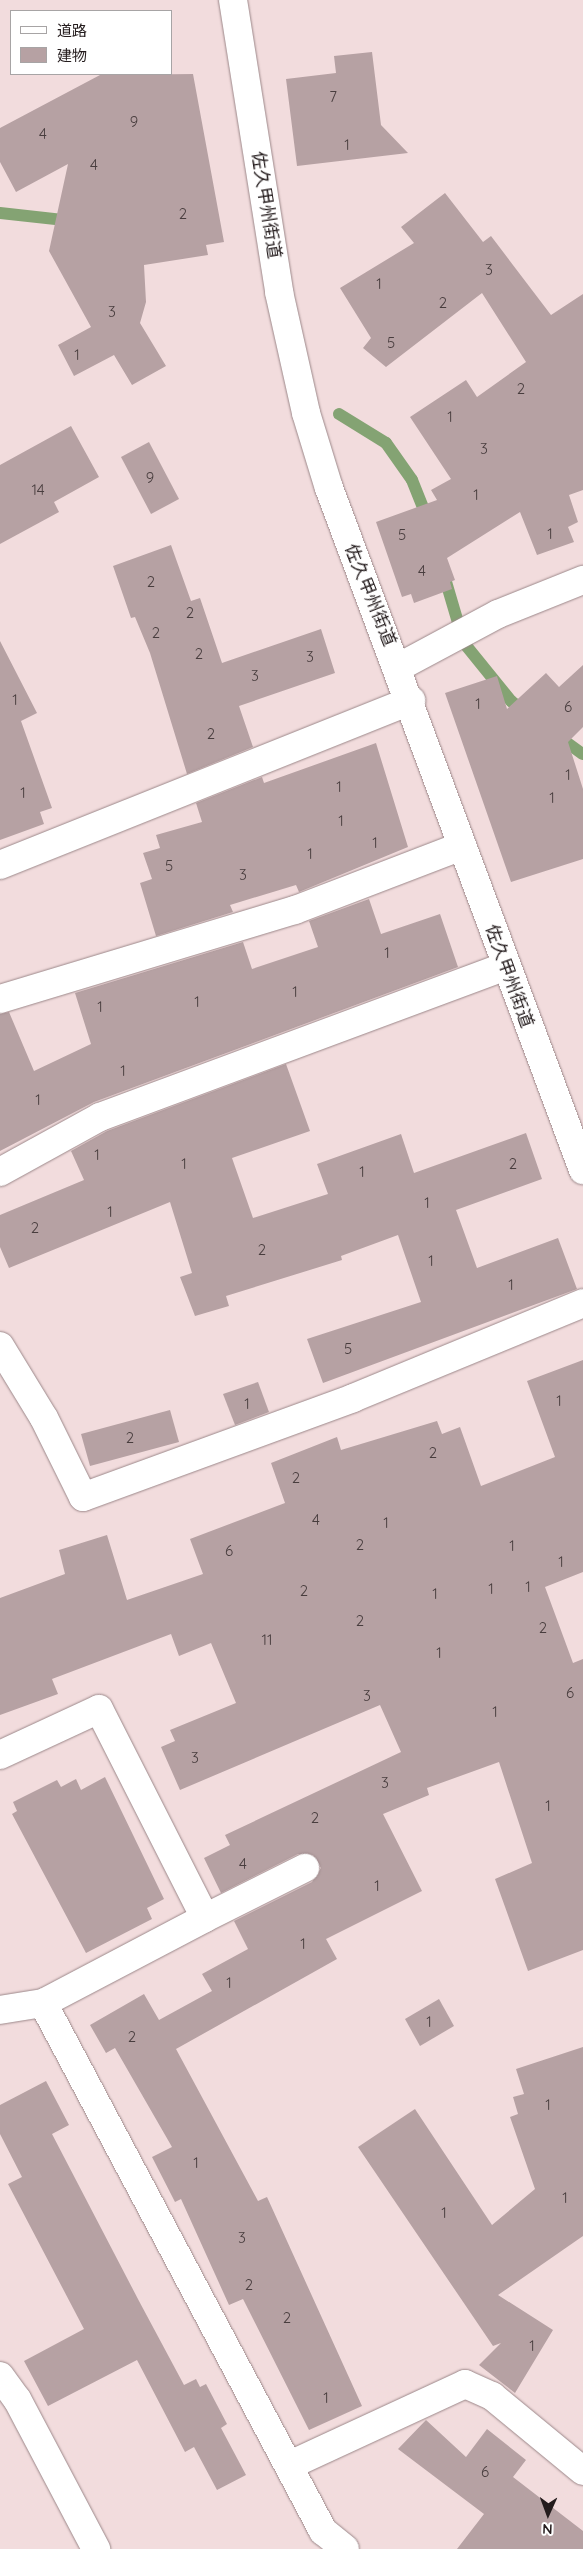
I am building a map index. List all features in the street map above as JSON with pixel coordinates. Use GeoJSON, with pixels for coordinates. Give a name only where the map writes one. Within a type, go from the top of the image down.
{"type":"FeatureCollection","features":[{"type":"Feature","properties":{"kind":"street","name":"佐久甲州街道"},"geometry":{"type":"LineString","coordinates":[[233,0],[279,292],[306,413],[329,488],[399,667],[505,966],[583,1170]]}},
{"type":"Feature","properties":{"kind":"street"},"geometry":{"type":"LineString","coordinates":[[399,667],[498,614],[583,580]]}},
{"type":"Feature","properties":{"kind":"street"},"geometry":{"type":"LineString","coordinates":[[0,865],[411,701]]}},
{"type":"Feature","properties":{"kind":"street"},"geometry":{"type":"LineString","coordinates":[[0,999],[295,910],[462,846]]}},
{"type":"Feature","properties":{"kind":"street"},"geometry":{"type":"LineString","coordinates":[[0,1172],[109,1114],[505,966]]}},
{"type":"Feature","properties":{"kind":"street"},"geometry":{"type":"LineString","coordinates":[[0,1346],[44,1418],[83,1497],[353,1398],[583,1303]]}},
{"type":"Feature","properties":{"kind":"street"},"geometry":{"type":"LineString","coordinates":[[0,1755],[99,1710],[205,1918]]}},
{"type":"Feature","properties":{"kind":"street"},"geometry":{"type":"LineString","coordinates":[[0,2010],[42,2003],[305,1868]]}},
{"type":"Feature","properties":{"kind":"street"},"geometry":{"type":"LineString","coordinates":[[42,2003],[290,2465],[323,2531],[345,2549]]}},
{"type":"Feature","properties":{"kind":"street"},"geometry":{"type":"LineString","coordinates":[[0,2376],[17,2399],[96,2549]]}},
{"type":"Feature","properties":{"kind":"street"},"geometry":{"type":"LineString","coordinates":[[290,2465],[465,2384],[492,2396],[583,2471]]}},
{"type":"Feature","properties":{"kind":"building"},"geometry":{"type":"Polygon","coordinates":[[[372,52],[381,125],[408,153],[297,166],[286,79],[336,73],[334,56],[372,52]]]}},
{"type":"Feature","properties":{"kind":"building"},"geometry":{"type":"Polygon","coordinates":[[[193,74],[224,242],[206,245],[208,255],[144,265],[146,302],[140,323],[166,366],[132,385],[114,355],[74,376],[58,345],[91,327],[49,251],[68,164],[16,192],[0,162],[0,128],[100,75],[193,74]]]}},
{"type":"Feature","properties":{"kind":"building"},"geometry":{"type":"Polygon","coordinates":[[[445,193],[483,242],[491,236],[551,315],[583,294],[583,490],[569,495],[578,522],[568,527],[574,542],[537,555],[520,512],[447,558],[455,580],[450,582],[452,589],[414,603],[411,594],[402,597],[376,522],[437,500],[431,490],[451,479],[410,417],[466,380],[477,397],[526,362],[482,293],[386,367],[363,348],[371,338],[340,288],[414,243],[401,227],[445,193]]]}},
{"type":"Feature","properties":{"kind":"building"},"geometry":{"type":"Polygon","coordinates":[[[71,426],[99,477],[54,502],[59,512],[0,544],[0,465],[71,426]]]}},
{"type":"Feature","properties":{"kind":"building"},"geometry":{"type":"Polygon","coordinates":[[[149,442],[179,499],[151,514],[121,457],[149,442]]]}},
{"type":"Feature","properties":{"kind":"building"},"geometry":{"type":"Polygon","coordinates":[[[171,545],[191,601],[200,598],[222,663],[321,629],[335,673],[239,706],[253,747],[187,774],[150,653],[135,617],[131,618],[113,566],[171,545]]]}},
{"type":"Feature","properties":{"kind":"building"},"geometry":{"type":"Polygon","coordinates":[[[0,641],[37,713],[21,721],[52,808],[40,812],[44,824],[0,840],[0,641]]]}},
{"type":"Feature","properties":{"kind":"building"},"geometry":{"type":"Polygon","coordinates":[[[583,665],[583,727],[568,742],[583,789],[583,859],[511,882],[445,693],[497,676],[507,709],[546,673],[559,687],[583,665]]]}},
{"type":"Feature","properties":{"kind":"building"},"geometry":{"type":"Polygon","coordinates":[[[376,743],[408,847],[299,892],[296,885],[230,905],[233,912],[156,936],[140,883],[152,879],[143,853],[160,848],[156,835],[202,822],[196,803],[262,777],[264,783],[376,743]]]}},
{"type":"Feature","properties":{"kind":"building"},"geometry":{"type":"Polygon","coordinates":[[[369,899],[381,934],[440,914],[458,967],[94,1102],[0,1151],[0,1014],[9,1012],[34,1071],[91,1044],[75,993],[243,942],[252,969],[318,947],[309,921],[369,899]]]}},
{"type":"Feature","properties":{"kind":"building"},"geometry":{"type":"Polygon","coordinates":[[[286,1064],[310,1131],[232,1158],[253,1218],[328,1194],[317,1164],[401,1134],[414,1173],[526,1133],[542,1179],[456,1210],[477,1268],[558,1238],[577,1289],[323,1383],[307,1339],[421,1302],[398,1235],[341,1256],[342,1260],[226,1296],[229,1306],[195,1316],[180,1277],[192,1273],[170,1202],[9,1268],[0,1247],[0,1215],[84,1180],[71,1151],[107,1131],[286,1064]]]}},
{"type":"Feature","properties":{"kind":"building"},"geometry":{"type":"Polygon","coordinates":[[[583,1360],[583,1572],[545,1587],[573,1663],[583,1659],[583,1950],[528,1971],[495,1879],[532,1863],[499,1762],[427,1788],[429,1795],[383,1814],[422,1891],[326,1939],[337,1959],[176,2049],[258,2201],[267,2197],[362,2406],[309,2430],[243,2299],[229,2305],[181,2199],[175,2202],[152,2157],[172,2147],[115,2048],[106,2053],[90,2025],[144,1994],[159,2020],[212,1991],[202,1974],[248,1949],[234,1921],[312,1882],[321,1868],[313,1855],[298,1854],[221,1893],[204,1858],[230,1845],[225,1835],[401,1752],[380,1705],[180,1790],[161,1747],[175,1741],[170,1730],[236,1703],[211,1643],[179,1656],[171,1634],[52,1679],[58,1694],[0,1715],[0,1598],[65,1574],[59,1550],[107,1535],[127,1600],[203,1574],[190,1539],[285,1503],[271,1463],[337,1437],[341,1450],[437,1421],[442,1434],[460,1427],[481,1486],[555,1457],[527,1381],[583,1360]]]}},
{"type":"Feature","properties":{"kind":"building"},"geometry":{"type":"Polygon","coordinates":[[[258,1382],[269,1412],[235,1425],[223,1394],[258,1382]]]}},
{"type":"Feature","properties":{"kind":"building"},"geometry":{"type":"Polygon","coordinates":[[[170,1410],[179,1442],[90,1466],[81,1434],[170,1410]]]}},
{"type":"Feature","properties":{"kind":"building"},"geometry":{"type":"Polygon","coordinates":[[[105,1777],[164,1899],[147,1908],[152,1919],[86,1953],[12,1814],[17,1811],[13,1802],[57,1780],[61,1787],[76,1779],[81,1790],[105,1777]]]}},
{"type":"Feature","properties":{"kind":"building"},"geometry":{"type":"Polygon","coordinates":[[[439,1999],[454,2026],[420,2046],[405,2019],[439,1999]]]}},
{"type":"Feature","properties":{"kind":"building"},"geometry":{"type":"Polygon","coordinates":[[[583,2047],[583,2236],[498,2295],[553,2330],[515,2393],[479,2365],[501,2343],[493,2346],[358,2147],[415,2109],[492,2225],[535,2189],[510,2117],[518,2114],[513,2097],[524,2094],[516,2069],[583,2047]]]}},
{"type":"Feature","properties":{"kind":"building"},"geometry":{"type":"Polygon","coordinates":[[[46,2081],[69,2125],[52,2134],[139,2301],[184,2385],[196,2379],[200,2387],[206,2384],[227,2424],[221,2428],[246,2475],[217,2490],[194,2447],[185,2452],[137,2360],[48,2406],[24,2361],[84,2329],[8,2184],[22,2177],[0,2134],[0,2105],[46,2081]]]}},
{"type":"Feature","properties":{"kind":"building"},"geometry":{"type":"Polygon","coordinates":[[[426,2420],[466,2457],[487,2429],[526,2460],[513,2477],[583,2531],[583,2549],[457,2549],[484,2514],[398,2449],[426,2420]]]}},
{"type":"Feature","properties":{"kind":"waterway"},"geometry":{"type":"LineString","coordinates":[[0,213],[72,221]]}},
{"type":"Feature","properties":{"kind":"waterway"},"geometry":{"type":"LineString","coordinates":[[339,414],[386,443],[412,480],[428,520]]}},
{"type":"Feature","properties":{"kind":"waterway"},"geometry":{"type":"LineString","coordinates":[[444,575],[464,643],[511,701],[527,713]]}},
{"type":"Feature","properties":{"kind":"waterway"},"geometry":{"type":"LineString","coordinates":[[555,734],[583,754]]}}]}
